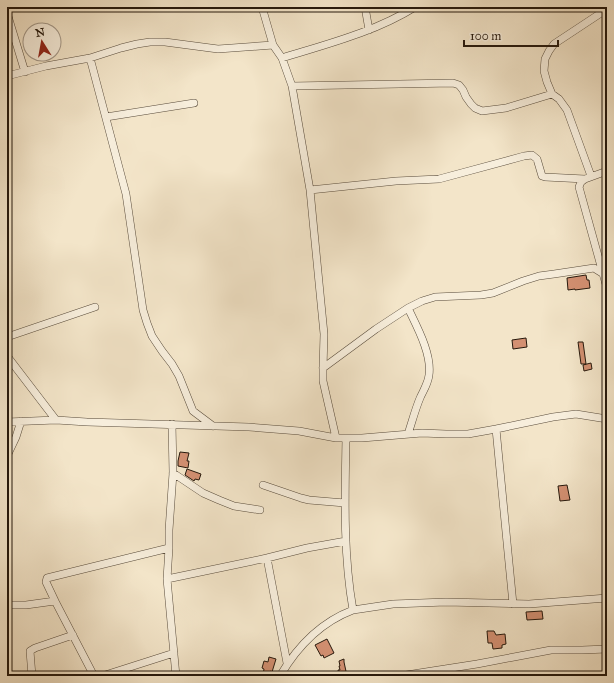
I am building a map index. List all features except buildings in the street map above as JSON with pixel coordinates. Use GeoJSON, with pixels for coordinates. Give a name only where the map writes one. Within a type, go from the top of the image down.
{"type":"FeatureCollection","features":[{"type":"Feature","properties":{"kind":"street"},"geometry":{"type":"LineString","coordinates":[[262,7],[273,45],[282,58],[292,86],[310,190],[324,334],[323,381],[336,438]]}},
{"type":"Feature","properties":{"kind":"street"},"geometry":{"type":"LineString","coordinates":[[364,7],[369,30]]}},
{"type":"Feature","properties":{"kind":"street"},"geometry":{"type":"LineString","coordinates":[[282,58],[369,30],[415,7]]}},
{"type":"Feature","properties":{"kind":"street"},"geometry":{"type":"LineString","coordinates":[[588,178],[567,110],[559,99],[552,94],[547,82],[544,71],[545,59],[554,44],[607,9]]}},
{"type":"Feature","properties":{"kind":"street"},"geometry":{"type":"LineString","coordinates":[[7,13],[26,72]]}},
{"type":"Feature","properties":{"kind":"street"},"geometry":{"type":"LineString","coordinates":[[7,76],[46,66],[90,58],[137,44],[150,42],[165,42],[218,49],[273,45]]}},
{"type":"Feature","properties":{"kind":"street"},"geometry":{"type":"LineString","coordinates":[[90,58],[126,194],[143,310],[147,324],[152,336],[179,376],[193,411],[213,426]]}},
{"type":"Feature","properties":{"kind":"street"},"geometry":{"type":"LineString","coordinates":[[292,86],[452,83],[459,85],[471,104],[475,108],[482,111],[506,108],[552,94]]}},
{"type":"Feature","properties":{"kind":"street"},"geometry":{"type":"LineString","coordinates":[[106,118],[194,103]]}},
{"type":"Feature","properties":{"kind":"street"},"geometry":{"type":"LineString","coordinates":[[310,190],[439,178],[532,155],[537,159],[542,176],[545,178],[588,178]]}},
{"type":"Feature","properties":{"kind":"street"},"geometry":{"type":"LineString","coordinates":[[607,171],[588,178],[581,182],[579,187],[607,288]]}},
{"type":"Feature","properties":{"kind":"street"},"geometry":{"type":"LineString","coordinates":[[594,268],[599,260]]}},
{"type":"Feature","properties":{"kind":"street"},"geometry":{"type":"LineString","coordinates":[[323,368],[376,329],[408,308],[422,301],[435,297],[493,293],[539,276],[594,268],[602,273]]}},
{"type":"Feature","properties":{"kind":"street"},"geometry":{"type":"LineString","coordinates":[[7,337],[95,307]]}},
{"type":"Feature","properties":{"kind":"street"},"geometry":{"type":"LineString","coordinates":[[408,308],[425,348],[429,374],[408,434]]}},
{"type":"Feature","properties":{"kind":"street"},"geometry":{"type":"LineString","coordinates":[[7,356],[56,420]]}},
{"type":"Feature","properties":{"kind":"street"},"geometry":{"type":"LineString","coordinates":[[190,425],[193,411]]}},
{"type":"Feature","properties":{"kind":"street"},"geometry":{"type":"LineString","coordinates":[[7,422],[56,420],[249,426],[299,430],[336,438],[362,438],[422,433],[468,434],[553,417],[576,414],[607,419]]}},
{"type":"Feature","properties":{"kind":"street"},"geometry":{"type":"LineString","coordinates":[[7,456],[16,437],[21,421]]}},
{"type":"Feature","properties":{"kind":"street"},"geometry":{"type":"LineString","coordinates":[[172,424],[173,473],[169,530],[170,548],[167,579],[176,676]]}},
{"type":"Feature","properties":{"kind":"street"},"geometry":{"type":"LineString","coordinates":[[496,429],[513,604]]}},
{"type":"Feature","properties":{"kind":"street"},"geometry":{"type":"LineString","coordinates":[[346,438],[346,541],[350,593],[353,610]]}},
{"type":"Feature","properties":{"kind":"street"},"geometry":{"type":"LineString","coordinates":[[173,473],[202,493],[234,506],[260,510]]}},
{"type":"Feature","properties":{"kind":"street"},"geometry":{"type":"LineString","coordinates":[[263,485],[308,500],[345,503]]}},
{"type":"Feature","properties":{"kind":"street"},"geometry":{"type":"LineString","coordinates":[[167,579],[267,558],[306,548],[346,541]]}},
{"type":"Feature","properties":{"kind":"street"},"geometry":{"type":"LineString","coordinates":[[94,676],[55,601],[46,582],[47,578],[170,548]]}},
{"type":"Feature","properties":{"kind":"street"},"geometry":{"type":"LineString","coordinates":[[267,558],[287,663]]}},
{"type":"Feature","properties":{"kind":"street"},"geometry":{"type":"LineString","coordinates":[[280,676],[287,663],[306,640],[342,614],[353,610],[393,604],[446,602],[513,604],[551,603],[607,598]]}},
{"type":"Feature","properties":{"kind":"street"},"geometry":{"type":"LineString","coordinates":[[7,605],[26,605],[55,601]]}},
{"type":"Feature","properties":{"kind":"street"},"geometry":{"type":"LineString","coordinates":[[32,676],[30,651],[73,635]]}},
{"type":"Feature","properties":{"kind":"street"},"geometry":{"type":"LineString","coordinates":[[400,676],[551,650],[607,649]]}},
{"type":"Feature","properties":{"kind":"street"},"geometry":{"type":"LineString","coordinates":[[102,676],[174,653]]}}]}
